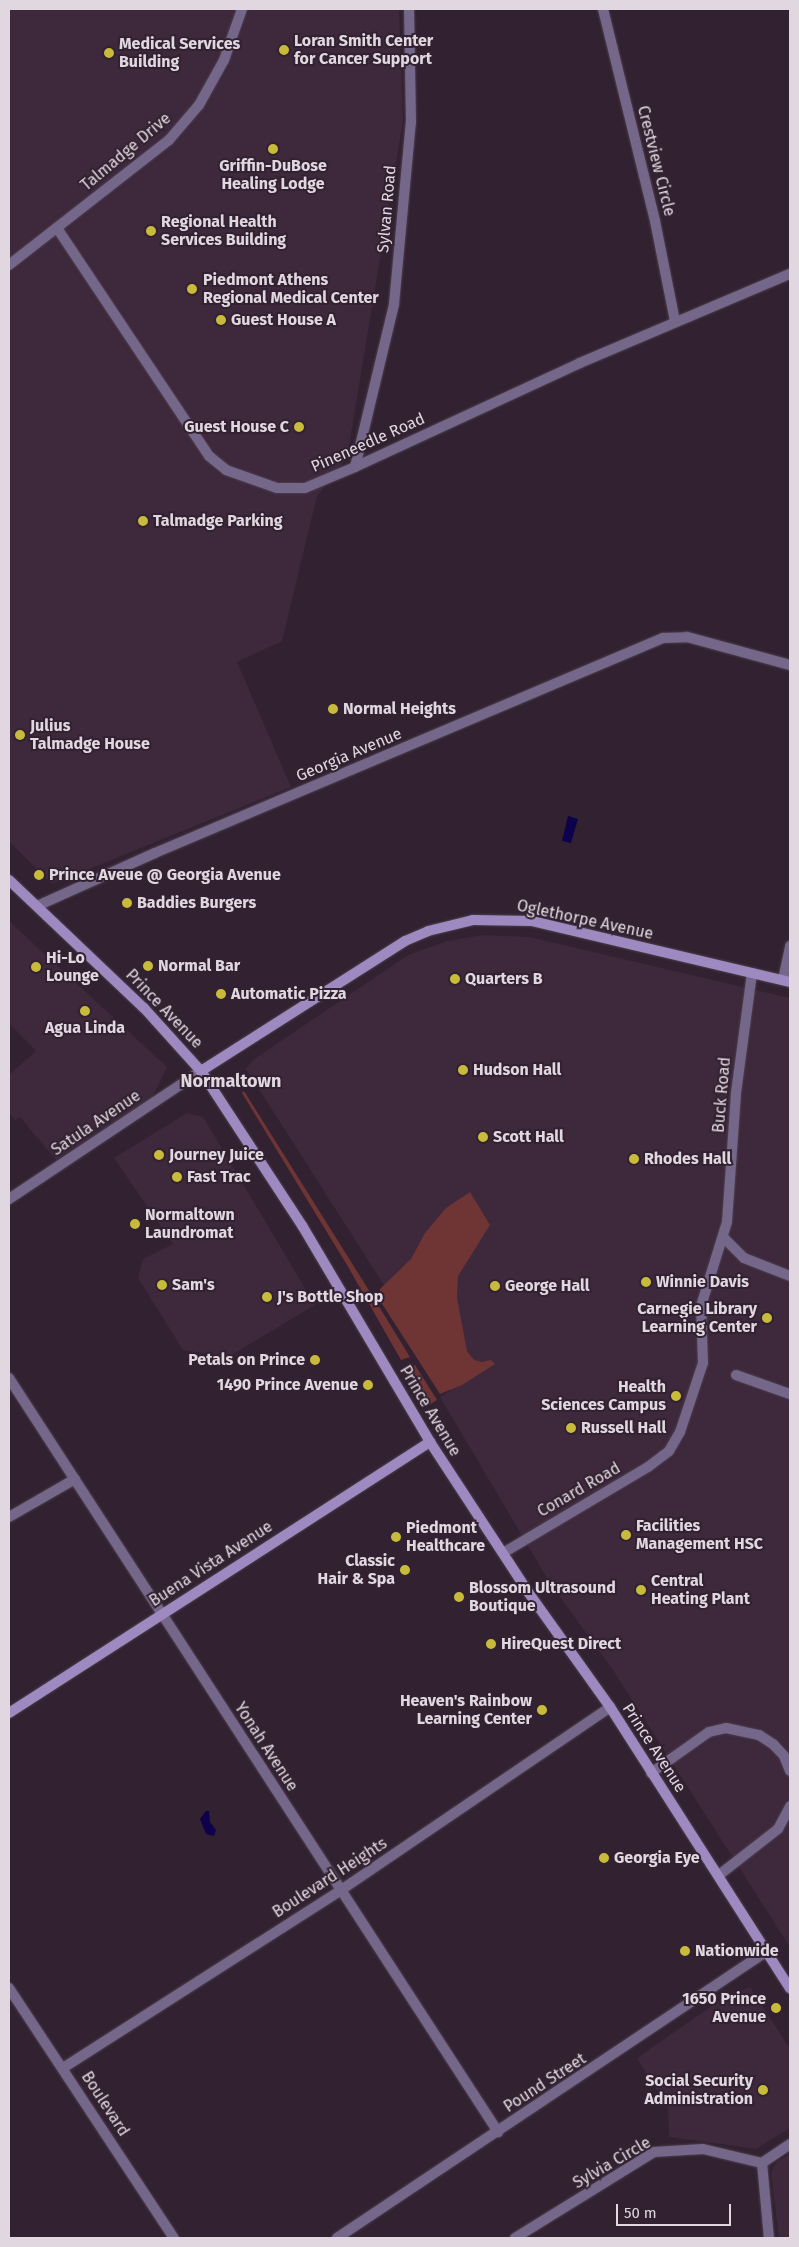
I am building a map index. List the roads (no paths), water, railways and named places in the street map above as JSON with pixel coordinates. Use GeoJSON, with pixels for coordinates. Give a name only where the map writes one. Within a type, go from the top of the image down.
{"type":"FeatureCollection","features":[{"type":"Feature","properties":{"kind":"main road","name":"Prince Avenue"},"geometry":{"type":"LineString","coordinates":[[9,880],[144,1008],[201,1071],[303,1227],[430,1442],[503,1553],[610,1707],[790,1988]]}},
{"type":"Feature","properties":{"kind":"main road","name":"Oglethorpe Avenue"},"geometry":{"type":"LineString","coordinates":[[201,1071],[405,941],[428,930],[473,920],[532,921],[787,981]]}},
{"type":"Feature","properties":{"kind":"main road","name":"Buena Vista Avenue"},"geometry":{"type":"LineString","coordinates":[[9,1713],[430,1442]]}},
{"type":"Feature","properties":{"kind":"street","name":"Talmadge Drive"},"geometry":{"type":"LineString","coordinates":[[9,265],[169,140],[200,106],[224,60],[242,9]]}},
{"type":"Feature","properties":{"kind":"street","name":"Sylvan Road"},"geometry":{"type":"LineString","coordinates":[[355,467],[394,304],[411,122],[409,9]]}},
{"type":"Feature","properties":{"kind":"street","name":"Crestview Circle"},"geometry":{"type":"LineString","coordinates":[[603,9],[655,220],[675,321]]}},
{"type":"Feature","properties":{"kind":"street","name":"Pineneedle Road"},"geometry":{"type":"LineString","coordinates":[[57,228],[209,456],[234,474],[276,488],[305,488],[675,321],[790,274]]}},
{"type":"Feature","properties":{"kind":"street","name":"Georgia Avenue"},"geometry":{"type":"LineString","coordinates":[[37,906],[164,849],[663,638],[687,637],[790,665]]}},
{"type":"Feature","properties":{"kind":"street"},"geometry":{"type":"LineString","coordinates":[[787,981],[790,946]]}},
{"type":"Feature","properties":{"kind":"street","name":"Buck Road"},"geometry":{"type":"LineString","coordinates":[[669,1451],[680,1432],[702,1368],[701,1306],[727,1222],[740,1055],[752,973]]}},
{"type":"Feature","properties":{"kind":"street","name":"Satula Avenue"},"geometry":{"type":"LineString","coordinates":[[9,1199],[201,1071]]}},
{"type":"Feature","properties":{"kind":"street"},"geometry":{"type":"LineString","coordinates":[[723,1237],[744,1258],[790,1276]]}},
{"type":"Feature","properties":{"kind":"street"},"geometry":{"type":"LineString","coordinates":[[736,1375],[790,1394]]}},
{"type":"Feature","properties":{"kind":"street","name":"Yonah Avenue"},"geometry":{"type":"LineString","coordinates":[[9,1378],[498,2132]]}},
{"type":"Feature","properties":{"kind":"street","name":"Conard Road"},"geometry":{"type":"LineString","coordinates":[[503,1553],[648,1467],[669,1451]]}},
{"type":"Feature","properties":{"kind":"street"},"geometry":{"type":"LineString","coordinates":[[9,1517],[75,1479]]}},
{"type":"Feature","properties":{"kind":"street","name":"Boulevard Heights"},"geometry":{"type":"LineString","coordinates":[[63,2068],[341,1890],[610,1707]]}},
{"type":"Feature","properties":{"kind":"street"},"geometry":{"type":"LineString","coordinates":[[652,1773],[709,1732],[726,1728],[759,1735],[773,1744],[784,1756],[790,1771]]}},
{"type":"Feature","properties":{"kind":"street"},"geometry":{"type":"LineString","coordinates":[[718,1875],[778,1829],[790,1806]]}},
{"type":"Feature","properties":{"kind":"street","name":"Pound Street"},"geometry":{"type":"LineString","coordinates":[[337,2238],[767,1951]]}},
{"type":"Feature","properties":{"kind":"street","name":"Boulevard"},"geometry":{"type":"LineString","coordinates":[[9,1988],[174,2238]]}},
{"type":"Feature","properties":{"kind":"street"},"geometry":{"type":"LineString","coordinates":[[769,2238],[762,2163],[790,2144]]}},
{"type":"Feature","properties":{"kind":"street","name":"Sylvia Circle"},"geometry":{"type":"LineString","coordinates":[[514,2238],[654,2152],[703,2149],[762,2163]]}},
{"type":"Feature","properties":{"kind":"place","name":"Loran Smith Center for Cancer Support"},"geometry":{"type":"Point","coordinates":[284,50]}},
{"type":"Feature","properties":{"kind":"place","name":"Medical Services Building"},"geometry":{"type":"Point","coordinates":[109,53]}},
{"type":"Feature","properties":{"kind":"place","name":"Griffin-DuBose Healing Lodge"},"geometry":{"type":"Point","coordinates":[273,149]}},
{"type":"Feature","properties":{"kind":"place","name":"Regional Health Services Building"},"geometry":{"type":"Point","coordinates":[151,231]}},
{"type":"Feature","properties":{"kind":"place","name":"Piedmont Athens Regional Medical Center"},"geometry":{"type":"Point","coordinates":[192,289]}},
{"type":"Feature","properties":{"kind":"place","name":"Guest House A"},"geometry":{"type":"Point","coordinates":[221,320]}},
{"type":"Feature","properties":{"kind":"place","name":"Guest House C"},"geometry":{"type":"Point","coordinates":[299,427]}},
{"type":"Feature","properties":{"kind":"place","name":"Talmadge Parking"},"geometry":{"type":"Point","coordinates":[143,521]}},
{"type":"Feature","properties":{"kind":"place","name":"Normal Heights"},"geometry":{"type":"Point","coordinates":[333,709]}},
{"type":"Feature","properties":{"kind":"place","name":"Julius Talmadge House"},"geometry":{"type":"Point","coordinates":[20,735]}},
{"type":"Feature","properties":{"kind":"place","name":"Prince Aveue @ Georgia Avenue"},"geometry":{"type":"Point","coordinates":[39,875]}},
{"type":"Feature","properties":{"kind":"place","name":"Baddies Burgers"},"geometry":{"type":"Point","coordinates":[127,903]}},
{"type":"Feature","properties":{"kind":"place","name":"Normal Bar"},"geometry":{"type":"Point","coordinates":[148,966]}},
{"type":"Feature","properties":{"kind":"place","name":"Hi-Lo Lounge"},"geometry":{"type":"Point","coordinates":[36,967]}},
{"type":"Feature","properties":{"kind":"place","name":"Quarters B"},"geometry":{"type":"Point","coordinates":[455,979]}},
{"type":"Feature","properties":{"kind":"place","name":"Automatic Pizza"},"geometry":{"type":"Point","coordinates":[221,994]}},
{"type":"Feature","properties":{"kind":"place","name":"Agua Linda"},"geometry":{"type":"Point","coordinates":[85,1011]}},
{"type":"Feature","properties":{"kind":"place","name":"Hudson Hall"},"geometry":{"type":"Point","coordinates":[463,1070]}},
{"type":"Feature","properties":{"kind":"place","name":"Scott Hall"},"geometry":{"type":"Point","coordinates":[483,1137]}},
{"type":"Feature","properties":{"kind":"place","name":"Journey Juice"},"geometry":{"type":"Point","coordinates":[159,1155]}},
{"type":"Feature","properties":{"kind":"place","name":"Rhodes Hall"},"geometry":{"type":"Point","coordinates":[634,1159]}},
{"type":"Feature","properties":{"kind":"place","name":"Fast Trac"},"geometry":{"type":"Point","coordinates":[177,1177]}},
{"type":"Feature","properties":{"kind":"place","name":"Normaltown Laundromat"},"geometry":{"type":"Point","coordinates":[135,1224]}},
{"type":"Feature","properties":{"kind":"place","name":"Winnie Davis"},"geometry":{"type":"Point","coordinates":[646,1282]}},
{"type":"Feature","properties":{"kind":"place","name":"Sam's"},"geometry":{"type":"Point","coordinates":[162,1285]}},
{"type":"Feature","properties":{"kind":"place","name":"George Hall"},"geometry":{"type":"Point","coordinates":[495,1286]}},
{"type":"Feature","properties":{"kind":"place","name":"J's Bottle Shop"},"geometry":{"type":"Point","coordinates":[267,1297]}},
{"type":"Feature","properties":{"kind":"place","name":"Carnegie Library Learning Center"},"geometry":{"type":"Point","coordinates":[767,1318]}},
{"type":"Feature","properties":{"kind":"place","name":"Petals on Prince"},"geometry":{"type":"Point","coordinates":[315,1360]}},
{"type":"Feature","properties":{"kind":"place","name":"1490 Prince Avenue"},"geometry":{"type":"Point","coordinates":[368,1385]}},
{"type":"Feature","properties":{"kind":"place","name":"Health Sciences Campus"},"geometry":{"type":"Point","coordinates":[676,1396]}},
{"type":"Feature","properties":{"kind":"place","name":"Russell Hall"},"geometry":{"type":"Point","coordinates":[571,1428]}},
{"type":"Feature","properties":{"kind":"place","name":"Facilities Management HSC"},"geometry":{"type":"Point","coordinates":[626,1535]}},
{"type":"Feature","properties":{"kind":"place","name":"Piedmont Healthcare"},"geometry":{"type":"Point","coordinates":[396,1537]}},
{"type":"Feature","properties":{"kind":"place","name":"Classic Hair & Spa"},"geometry":{"type":"Point","coordinates":[405,1570]}},
{"type":"Feature","properties":{"kind":"place","name":"Central Heating Plant"},"geometry":{"type":"Point","coordinates":[641,1590]}},
{"type":"Feature","properties":{"kind":"place","name":"Blossom Ultrasound Boutique"},"geometry":{"type":"Point","coordinates":[459,1597]}},
{"type":"Feature","properties":{"kind":"place","name":"HireQuest Direct"},"geometry":{"type":"Point","coordinates":[491,1644]}},
{"type":"Feature","properties":{"kind":"place","name":"Heaven's Rainbow Learning Center"},"geometry":{"type":"Point","coordinates":[542,1710]}},
{"type":"Feature","properties":{"kind":"place","name":"Georgia Eye"},"geometry":{"type":"Point","coordinates":[604,1858]}},
{"type":"Feature","properties":{"kind":"place","name":"Nationwide"},"geometry":{"type":"Point","coordinates":[685,1951]}},
{"type":"Feature","properties":{"kind":"place","name":"1650 Prince Avenue"},"geometry":{"type":"Point","coordinates":[776,2008]}},
{"type":"Feature","properties":{"kind":"place","name":"Social Security Administration"},"geometry":{"type":"Point","coordinates":[763,2090]}},
{"type":"Feature","properties":{"kind":"district","name":"Normaltown"},"geometry":{"type":"Point","coordinates":[231,1081]}}]}
